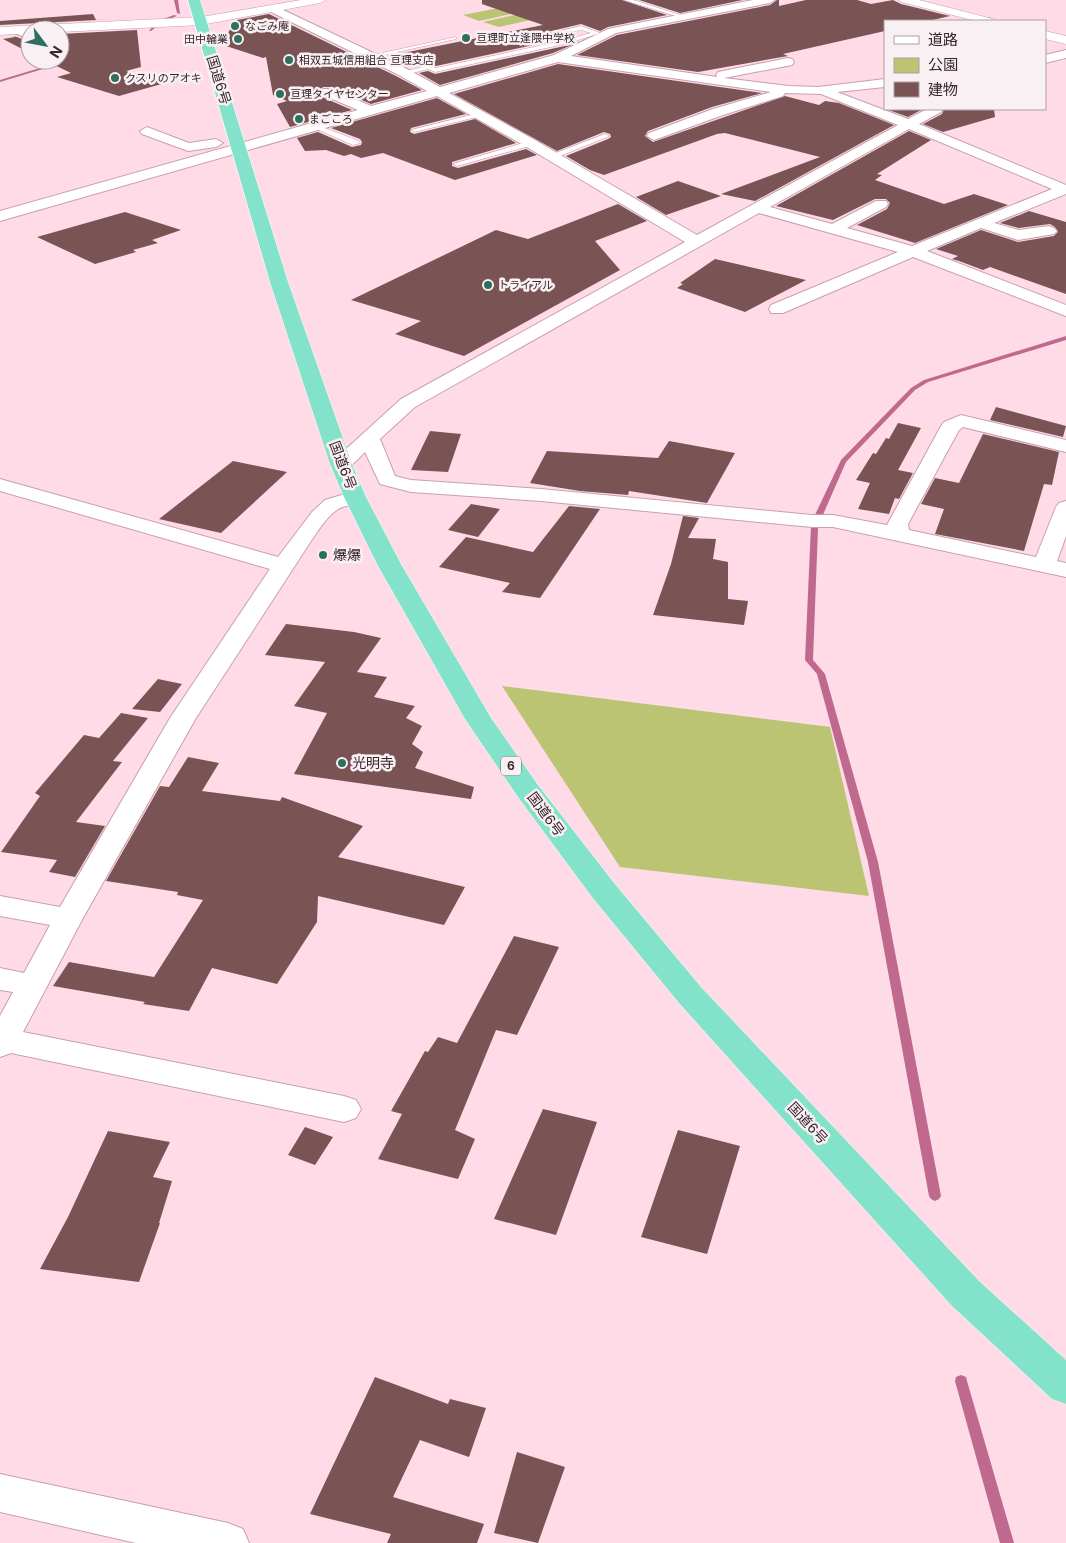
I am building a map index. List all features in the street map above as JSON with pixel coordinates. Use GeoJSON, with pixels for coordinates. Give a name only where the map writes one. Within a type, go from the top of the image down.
{"type":"FeatureCollection","features":[{"type":"Feature","properties":{"kind":"highway","name":"国道6号"},"geometry":{"type":"LineString","coordinates":[[197,11],[279,282],[341,464],[355,496],[431,640],[478,718],[528,791],[603,890],[690,995],[965,1293],[1066,1386]]}},
{"type":"Feature","properties":{"kind":"street"},"geometry":{"type":"LineString","coordinates":[[0,31],[197,11],[273,8],[320,0]]}},
{"type":"Feature","properties":{"kind":"street"},"geometry":{"type":"LineString","coordinates":[[0,216],[238,144],[314,126],[558,58],[612,32],[681,16],[770,0]]}},
{"type":"Feature","properties":{"kind":"street"},"geometry":{"type":"LineString","coordinates":[[905,0],[985,20]]}},
{"type":"Feature","properties":{"kind":"street"},"geometry":{"type":"LineString","coordinates":[[273,8],[437,91],[530,143],[697,242]]}},
{"type":"Feature","properties":{"kind":"street"},"geometry":{"type":"LineString","coordinates":[[1046,35],[1066,40]]}},
{"type":"Feature","properties":{"kind":"street"},"geometry":{"type":"LineString","coordinates":[[1046,59],[1066,54]]}},
{"type":"Feature","properties":{"kind":"street"},"geometry":{"type":"LineString","coordinates":[[558,58],[789,90],[818,91],[884,83]]}},
{"type":"Feature","properties":{"kind":"street"},"geometry":{"type":"LineString","coordinates":[[703,79],[788,62]]}},
{"type":"Feature","properties":{"kind":"street"},"geometry":{"type":"LineString","coordinates":[[654,136],[718,112],[789,90]]}},
{"type":"Feature","properties":{"kind":"street"},"geometry":{"type":"LineString","coordinates":[[818,91],[842,98],[988,156],[1066,190]]}},
{"type":"Feature","properties":{"kind":"street"},"geometry":{"type":"LineString","coordinates":[[327,92],[369,110]]}},
{"type":"Feature","properties":{"kind":"street"},"geometry":{"type":"LineString","coordinates":[[341,464],[408,403],[434,387],[934,110]]}},
{"type":"Feature","properties":{"kind":"street"},"geometry":{"type":"LineString","coordinates":[[147,130],[188,147],[238,144]]}},
{"type":"Feature","properties":{"kind":"street"},"geometry":{"type":"LineString","coordinates":[[777,309],[980,223],[1066,190]]}},
{"type":"Feature","properties":{"kind":"street"},"geometry":{"type":"LineString","coordinates":[[834,229],[881,204]]}},
{"type":"Feature","properties":{"kind":"street"},"geometry":{"type":"LineString","coordinates":[[758,208],[912,251],[1064,308]]}},
{"type":"Feature","properties":{"kind":"street"},"geometry":{"type":"LineString","coordinates":[[980,223],[1018,236],[1049,231]]}},
{"type":"Feature","properties":{"kind":"street"},"geometry":{"type":"LineString","coordinates":[[899,534],[897,524],[951,426],[961,422],[1066,446]]}},
{"type":"Feature","properties":{"kind":"street"},"geometry":{"type":"LineString","coordinates":[[370,437],[387,480],[411,486],[541,495],[812,521],[833,521],[1066,570]]}},
{"type":"Feature","properties":{"kind":"street"},"geometry":{"type":"LineString","coordinates":[[0,486],[284,566]]}},
{"type":"Feature","properties":{"kind":"street"},"geometry":{"type":"LineString","coordinates":[[344,1109],[1,1042],[68,918],[183,718],[319,516],[332,504],[355,496]]}},
{"type":"Feature","properties":{"kind":"street"},"geometry":{"type":"LineString","coordinates":[[1044,566],[1066,507]]}},
{"type":"Feature","properties":{"kind":"street"},"geometry":{"type":"LineString","coordinates":[[0,906],[68,918]]}},
{"type":"Feature","properties":{"kind":"street"},"geometry":{"type":"LineString","coordinates":[[0,979],[32,985]]}},
{"type":"Feature","properties":{"kind":"street"},"geometry":{"type":"LineString","coordinates":[[0,1493],[228,1543]]}},
{"type":"Feature","properties":{"kind":"lane"},"geometry":{"type":"LineString","coordinates":[[627,0],[681,16]]}},
{"type":"Feature","properties":{"kind":"lane"},"geometry":{"type":"LineString","coordinates":[[391,52],[435,70],[569,41],[597,33],[581,28],[529,39]]}},
{"type":"Feature","properties":{"kind":"lane"},"geometry":{"type":"LineString","coordinates":[[552,35],[569,41]]}},
{"type":"Feature","properties":{"kind":"lane"},"geometry":{"type":"LineString","coordinates":[[371,56],[454,38]]}},
{"type":"Feature","properties":{"kind":"lane"},"geometry":{"type":"LineString","coordinates":[[404,73],[429,67]]}},
{"type":"Feature","properties":{"kind":"lane"},"geometry":{"type":"LineString","coordinates":[[414,130],[479,115]]}},
{"type":"Feature","properties":{"kind":"lane"},"geometry":{"type":"LineString","coordinates":[[314,126],[356,143]]}},
{"type":"Feature","properties":{"kind":"lane"},"geometry":{"type":"LineString","coordinates":[[552,156],[605,136]]}},
{"type":"Feature","properties":{"kind":"lane"},"geometry":{"type":"LineString","coordinates":[[457,164],[530,143]]}},
{"type":"Feature","properties":{"kind":"green space"},"geometry":{"type":"Polygon","coordinates":[[[504,7],[521,12],[479,21],[463,15],[504,7]]]}},
{"type":"Feature","properties":{"kind":"green space"},"geometry":{"type":"Polygon","coordinates":[[[523,13],[539,18],[499,27],[483,22],[523,13]]]}},
{"type":"Feature","properties":{"kind":"green space"},"geometry":{"type":"Polygon","coordinates":[[[502,686],[830,727],[869,896],[620,867],[502,686]]]}},
{"type":"Feature","properties":{"kind":"building"},"geometry":{"type":"Polygon","coordinates":[[[482,0],[622,0],[667,15],[608,27],[600,31],[581,24],[524,39],[529,43],[556,40],[436,66],[403,53],[543,25],[482,4],[482,0]]]}},
{"type":"Feature","properties":{"kind":"building"},"geometry":{"type":"Polygon","coordinates":[[[639,0],[743,0],[680,13],[639,0]]]}},
{"type":"Feature","properties":{"kind":"building"},"geometry":{"type":"Polygon","coordinates":[[[777,0],[779,0],[779,6],[806,0],[857,0],[871,4],[893,0],[901,4],[950,16],[932,20],[884,20],[884,31],[783,54],[788,56],[698,72],[577,55],[617,35],[770,5],[777,0]]]}},
{"type":"Feature","properties":{"kind":"building"},"geometry":{"type":"Polygon","coordinates":[[[93,14],[96,20],[136,18],[70,21],[20,20],[20,24],[0,25],[0,21],[93,14]]]}},
{"type":"Feature","properties":{"kind":"building"},"geometry":{"type":"Polygon","coordinates":[[[269,14],[422,90],[371,104],[332,87],[323,87],[319,91],[322,97],[352,110],[290,127],[277,104],[287,101],[273,95],[266,57],[263,58],[220,44],[237,20],[269,14]]]}},
{"type":"Feature","properties":{"kind":"building"},"geometry":{"type":"Polygon","coordinates":[[[137,30],[141,67],[126,71],[165,83],[119,96],[57,77],[71,73],[65,70],[70,70],[70,33],[137,30]]]}},
{"type":"Feature","properties":{"kind":"building"},"geometry":{"type":"Polygon","coordinates":[[[20,38],[20,48],[3,39],[20,38]]]}},
{"type":"Feature","properties":{"kind":"building"},"geometry":{"type":"Polygon","coordinates":[[[574,44],[553,53],[440,85],[419,73],[428,71],[435,74],[574,44]]]}},
{"type":"Feature","properties":{"kind":"building"},"geometry":{"type":"Polygon","coordinates":[[[558,64],[762,93],[712,107],[648,131],[645,136],[653,142],[785,96],[819,105],[825,101],[839,103],[894,125],[755,201],[721,194],[820,157],[725,133],[717,134],[604,175],[590,170],[566,156],[608,139],[611,137],[610,134],[604,132],[557,151],[454,94],[558,64]]]}},
{"type":"Feature","properties":{"kind":"building"},"geometry":{"type":"Polygon","coordinates":[[[437,98],[466,114],[411,128],[410,132],[414,134],[475,119],[516,143],[452,162],[452,166],[458,168],[526,149],[537,155],[455,180],[383,153],[361,158],[351,154],[344,156],[326,150],[305,151],[297,138],[318,132],[352,147],[361,145],[360,139],[331,128],[437,98]]]}},
{"type":"Feature","properties":{"kind":"building"},"geometry":{"type":"Polygon","coordinates":[[[889,110],[921,110],[908,117],[889,110]]]}},
{"type":"Feature","properties":{"kind":"building"},"geometry":{"type":"Polygon","coordinates":[[[944,110],[994,110],[995,117],[943,132],[923,124],[942,114],[944,110]]]}},
{"type":"Feature","properties":{"kind":"building"},"geometry":{"type":"Polygon","coordinates":[[[909,131],[931,140],[877,174],[882,175],[875,180],[944,204],[974,194],[1008,205],[915,243],[857,225],[887,209],[890,203],[886,199],[875,199],[833,220],[776,206],[909,131]]]}},
{"type":"Feature","properties":{"kind":"building"},"geometry":{"type":"Polygon","coordinates":[[[678,181],[721,196],[666,215],[636,197],[678,181]]]}},
{"type":"Feature","properties":{"kind":"building","name":"トライアル"},"geometry":{"type":"Polygon","coordinates":[[[618,204],[647,221],[595,241],[620,270],[464,356],[395,334],[421,321],[351,300],[496,230],[528,239],[618,204]]]}},
{"type":"Feature","properties":{"kind":"building"},"geometry":{"type":"Polygon","coordinates":[[[1029,211],[1066,222],[1066,294],[990,267],[983,270],[952,259],[958,256],[936,249],[981,230],[1018,242],[1054,236],[1058,232],[1050,224],[1019,228],[1000,223],[1029,211]]]}},
{"type":"Feature","properties":{"kind":"building"},"geometry":{"type":"Polygon","coordinates":[[[125,212],[181,230],[152,240],[158,243],[133,250],[136,252],[95,264],[37,237],[125,212]]]}},
{"type":"Feature","properties":{"kind":"building"},"geometry":{"type":"Polygon","coordinates":[[[715,259],[806,280],[745,312],[677,288],[683,284],[680,283],[715,259]]]}},
{"type":"Feature","properties":{"kind":"building"},"geometry":{"type":"Polygon","coordinates":[[[996,407],[1066,426],[1063,437],[990,420],[996,407]]]}},
{"type":"Feature","properties":{"kind":"building"},"geometry":{"type":"Polygon","coordinates":[[[898,423],[921,428],[898,470],[913,473],[899,499],[895,498],[889,514],[858,509],[870,483],[856,480],[873,453],[876,454],[886,438],[889,439],[898,423]]]}},
{"type":"Feature","properties":{"kind":"building"},"geometry":{"type":"Polygon","coordinates":[[[430,431],[461,434],[448,472],[411,470],[430,431]]]}},
{"type":"Feature","properties":{"kind":"building"},"geometry":{"type":"Polygon","coordinates":[[[983,434],[1059,452],[1052,485],[1044,484],[1024,551],[935,534],[944,509],[921,504],[935,478],[959,483],[983,434]]]}},
{"type":"Feature","properties":{"kind":"building"},"geometry":{"type":"Polygon","coordinates":[[[669,441],[735,453],[707,503],[629,491],[628,495],[580,491],[530,483],[547,451],[658,458],[669,441]]]}},
{"type":"Feature","properties":{"kind":"building"},"geometry":{"type":"Polygon","coordinates":[[[233,461],[287,472],[221,533],[159,519],[233,461]]]}},
{"type":"Feature","properties":{"kind":"building"},"geometry":{"type":"Polygon","coordinates":[[[471,504],[500,509],[478,537],[448,530],[471,504]]]}},
{"type":"Feature","properties":{"kind":"building"},"geometry":{"type":"Polygon","coordinates":[[[569,506],[600,509],[540,598],[502,592],[510,583],[439,567],[466,537],[533,552],[569,506]]]}},
{"type":"Feature","properties":{"kind":"building"},"geometry":{"type":"Polygon","coordinates":[[[683,516],[699,518],[688,538],[716,539],[713,559],[728,562],[728,599],[748,601],[744,625],[653,615],[671,564],[683,516]]]}},
{"type":"Feature","properties":{"kind":"building"},"geometry":{"type":"Polygon","coordinates":[[[286,624],[354,632],[381,638],[357,672],[387,677],[374,697],[415,706],[406,718],[422,726],[412,744],[423,752],[415,768],[474,787],[471,799],[294,774],[327,713],[294,706],[325,662],[265,655],[286,624]]]}},
{"type":"Feature","properties":{"kind":"building"},"geometry":{"type":"Polygon","coordinates":[[[158,679],[182,684],[160,712],[132,709],[158,679]]]}},
{"type":"Feature","properties":{"kind":"building"},"geometry":{"type":"Polygon","coordinates":[[[121,713],[148,718],[113,761],[122,762],[76,822],[105,826],[75,877],[49,872],[57,860],[1,852],[40,796],[35,793],[84,735],[99,738],[121,713]]]}},
{"type":"Feature","properties":{"kind":"building"},"geometry":{"type":"Polygon","coordinates":[[[188,757],[219,763],[202,791],[280,801],[282,797],[363,826],[338,857],[465,887],[444,925],[318,896],[317,922],[277,984],[212,968],[189,1011],[53,986],[69,962],[154,977],[203,900],[177,895],[178,892],[106,881],[160,786],[169,787],[188,757]]]}},
{"type":"Feature","properties":{"kind":"building"},"geometry":{"type":"Polygon","coordinates":[[[514,936],[559,947],[517,1035],[496,1030],[455,1130],[475,1139],[458,1179],[378,1159],[402,1114],[391,1111],[425,1051],[428,1052],[438,1037],[457,1043],[514,936]]]}},
{"type":"Feature","properties":{"kind":"building"},"geometry":{"type":"Polygon","coordinates":[[[543,1109],[597,1122],[556,1235],[494,1219],[543,1109]]]}},
{"type":"Feature","properties":{"kind":"building"},"geometry":{"type":"Polygon","coordinates":[[[305,1127],[333,1137],[315,1165],[288,1155],[305,1127]]]}},
{"type":"Feature","properties":{"kind":"building"},"geometry":{"type":"Polygon","coordinates":[[[678,1130],[740,1146],[707,1254],[641,1237],[678,1130]]]}},
{"type":"Feature","properties":{"kind":"building"},"geometry":{"type":"Polygon","coordinates":[[[108,1131],[170,1142],[153,1177],[172,1181],[160,1223],[139,1282],[40,1269],[68,1217],[108,1131]]]}},
{"type":"Feature","properties":{"kind":"building"},"geometry":{"type":"Polygon","coordinates":[[[375,1377],[448,1404],[450,1399],[486,1408],[469,1457],[420,1440],[393,1497],[484,1524],[477,1543],[387,1543],[391,1534],[310,1514],[375,1377]]]}},
{"type":"Feature","properties":{"kind":"building"},"geometry":{"type":"Polygon","coordinates":[[[517,1452],[565,1467],[538,1543],[494,1533],[517,1452]]]}},
{"type":"Feature","properties":{"kind":"waterway"},"geometry":{"type":"LineString","coordinates":[[176,0],[179,13]]}},
{"type":"Feature","properties":{"kind":"waterway"},"geometry":{"type":"LineString","coordinates":[[157,22],[175,16]]}},
{"type":"Feature","properties":{"kind":"waterway"},"geometry":{"type":"LineString","coordinates":[[0,81],[37,70]]}},
{"type":"Feature","properties":{"kind":"waterway"},"geometry":{"type":"LineString","coordinates":[[818,517],[843,461],[913,389],[926,381],[1066,338]]}},
{"type":"Feature","properties":{"kind":"waterway"},"geometry":{"type":"LineString","coordinates":[[814,528],[809,660],[821,674],[873,862],[935,1196]]}},
{"type":"Feature","properties":{"kind":"waterway"},"geometry":{"type":"LineString","coordinates":[[961,1381],[1007,1543]]}},
{"type":"Feature","properties":{"kind":"place","name":"なごみ庵"},"geometry":{"type":"Point","coordinates":[235,26]}},
{"type":"Feature","properties":{"kind":"place","name":"亘理町立逢隈中学校"},"geometry":{"type":"Point","coordinates":[466,38]}},
{"type":"Feature","properties":{"kind":"place","name":"田中輪業"},"geometry":{"type":"Point","coordinates":[238,39]}},
{"type":"Feature","properties":{"kind":"place","name":"相双五城信用組合 亘理支店"},"geometry":{"type":"Point","coordinates":[289,60]}},
{"type":"Feature","properties":{"kind":"place","name":"クスリのアオキ"},"geometry":{"type":"Point","coordinates":[115,78]}},
{"type":"Feature","properties":{"kind":"place","name":"亘理タイヤセンター"},"geometry":{"type":"Point","coordinates":[280,94]}},
{"type":"Feature","properties":{"kind":"place","name":"まごころ"},"geometry":{"type":"Point","coordinates":[299,119]}},
{"type":"Feature","properties":{"kind":"place","name":"トライアル"},"geometry":{"type":"Point","coordinates":[488,285]}},
{"type":"Feature","properties":{"kind":"place","name":"爆爆"},"geometry":{"type":"Point","coordinates":[323,555]}},
{"type":"Feature","properties":{"kind":"place","name":"光明寺"},"geometry":{"type":"Point","coordinates":[342,763]}}]}
